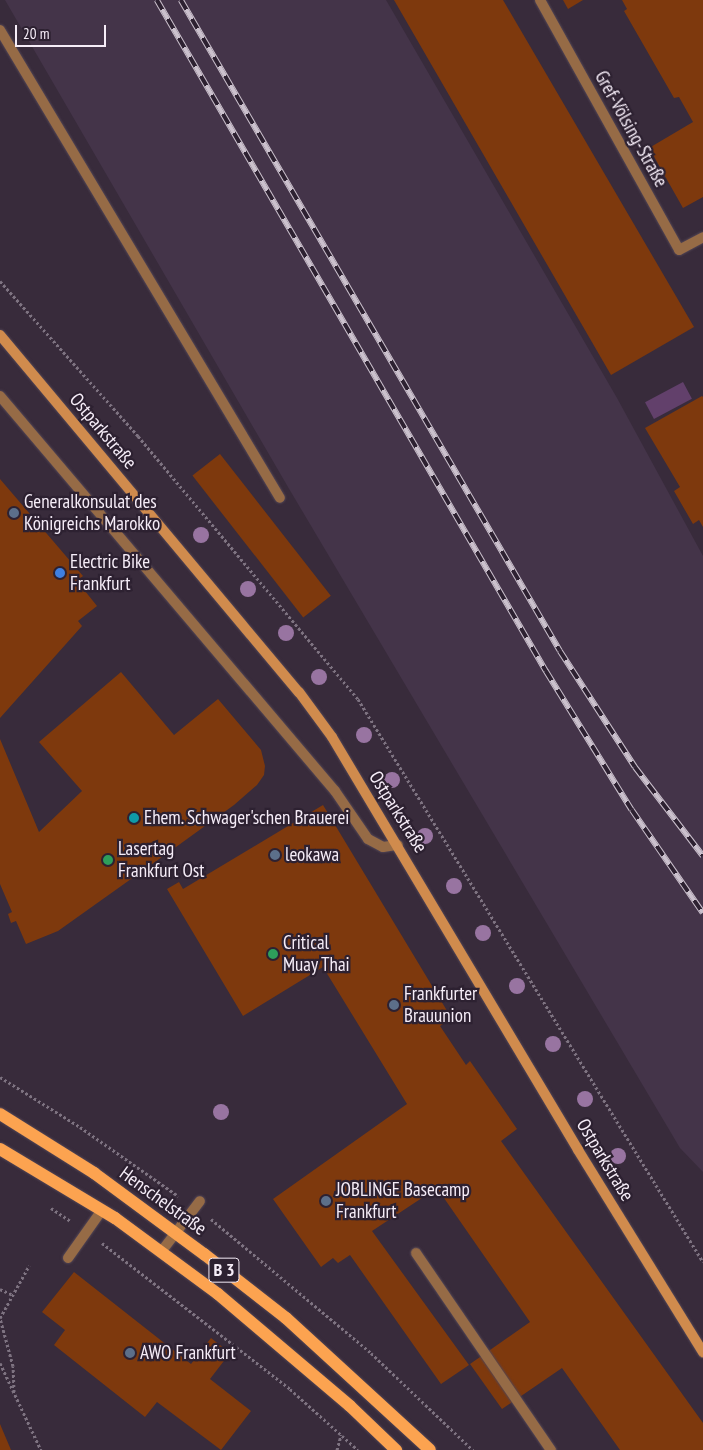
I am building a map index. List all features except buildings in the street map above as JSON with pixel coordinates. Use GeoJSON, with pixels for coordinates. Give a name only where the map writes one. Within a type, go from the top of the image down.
{"type":"FeatureCollection","features":[{"type":"Feature","properties":{"kind":"main road","name":"Henschelstraße"},"geometry":{"type":"LineString","coordinates":[[0,1114],[94,1173],[176,1232],[286,1318],[430,1450]]}},
{"type":"Feature","properties":{"kind":"main road","name":"B 3"},"geometry":{"type":"LineString","coordinates":[[0,1149],[102,1210],[161,1252],[281,1347],[396,1450]]}},
{"type":"Feature","properties":{"kind":"street","name":"Gref-Völsing-Straße"},"geometry":{"type":"LineString","coordinates":[[540,0],[679,250],[703,237]]}},
{"type":"Feature","properties":{"kind":"street"},"geometry":{"type":"LineString","coordinates":[[0,30],[280,498]]}},
{"type":"Feature","properties":{"kind":"street","name":"Ostparkstraße"},"geometry":{"type":"LineString","coordinates":[[0,335],[299,692],[332,737],[583,1158],[703,1352]]}},
{"type":"Feature","properties":{"kind":"street"},"geometry":{"type":"LineString","coordinates":[[0,396],[335,791],[368,839],[382,847],[398,845]]}},
{"type":"Feature","properties":{"kind":"street"},"geometry":{"type":"LineString","coordinates":[[161,1252],[198,1205]]}},
{"type":"Feature","properties":{"kind":"street"},"geometry":{"type":"LineString","coordinates":[[68,1258],[102,1210]]}},
{"type":"Feature","properties":{"kind":"street"},"geometry":{"type":"LineString","coordinates":[[416,1252],[551,1450]]}},
{"type":"Feature","properties":{"kind":"path"},"geometry":{"type":"LineString","coordinates":[[0,280],[138,436],[358,699],[703,1262]]}},
{"type":"Feature","properties":{"kind":"path"},"geometry":{"type":"LineString","coordinates":[[0,1077],[198,1205],[371,1352],[474,1450]]}},
{"type":"Feature","properties":{"kind":"path"},"geometry":{"type":"LineString","coordinates":[[45,1204],[87,1231],[290,1389],[358,1450]]}},
{"type":"Feature","properties":{"kind":"path"},"geometry":{"type":"LineString","coordinates":[[14,1392],[14,1366],[0,1318],[30,1266]]}},
{"type":"Feature","properties":{"kind":"path"},"geometry":{"type":"LineString","coordinates":[[0,1289],[13,1295]]}},
{"type":"Feature","properties":{"kind":"path"},"geometry":{"type":"LineString","coordinates":[[0,1363],[41,1450]]}},
{"type":"Feature","properties":{"kind":"path"},"geometry":{"type":"LineString","coordinates":[[337,1450],[341,1435]]}},
{"type":"Feature","properties":{"kind":"shaded area"},"geometry":{"type":"Polygon","coordinates":[[[5,0],[386,0],[617,398],[703,556],[703,1172],[680,1148],[288,487],[5,0]]]}},
{"type":"Feature","properties":{"kind":"shaded area"},"geometry":{"type":"Polygon","coordinates":[[[683,382],[692,399],[654,419],[645,402],[683,382]]]}},
{"type":"Feature","properties":{"kind":"railway"},"geometry":{"type":"LineString","coordinates":[[157,0],[546,671],[632,810],[703,913]]}},
{"type":"Feature","properties":{"kind":"railway"},"geometry":{"type":"LineString","coordinates":[[181,0],[560,651],[635,767],[703,856]]}},
{"type":"Feature","properties":{"kind":"place","name":"Generalkonsulat des Königreichs Marokko"},"geometry":{"type":"Point","coordinates":[14,513]}},
{"type":"Feature","properties":{"kind":"place","name":"Electric Bike Frankfurt"},"geometry":{"type":"Point","coordinates":[60,573]}},
{"type":"Feature","properties":{"kind":"place","name":"Ehem. Schwager'schen Brauerei"},"geometry":{"type":"Point","coordinates":[134,818]}},
{"type":"Feature","properties":{"kind":"place","name":"leokawa"},"geometry":{"type":"Point","coordinates":[275,855]}},
{"type":"Feature","properties":{"kind":"place","name":"Lasertag Frankfurt Ost"},"geometry":{"type":"Point","coordinates":[108,860]}},
{"type":"Feature","properties":{"kind":"place","name":"Critical Muay Thai"},"geometry":{"type":"Point","coordinates":[273,954]}},
{"type":"Feature","properties":{"kind":"place","name":"Frankfurter Brauunion"},"geometry":{"type":"Point","coordinates":[394,1005]}},
{"type":"Feature","properties":{"kind":"place","name":"JOBLINGE Basecamp Frankfurt"},"geometry":{"type":"Point","coordinates":[326,1201]}},
{"type":"Feature","properties":{"kind":"place","name":"AWO Frankfurt"},"geometry":{"type":"Point","coordinates":[130,1353]}}]}
